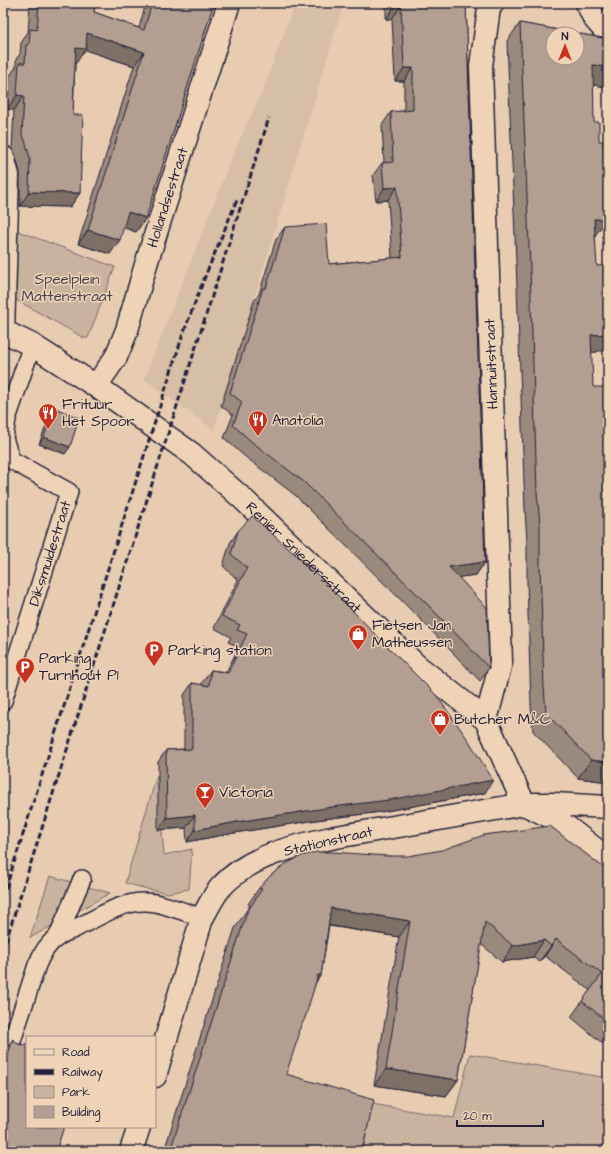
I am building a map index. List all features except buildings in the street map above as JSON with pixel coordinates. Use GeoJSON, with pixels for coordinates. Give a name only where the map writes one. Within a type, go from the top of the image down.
{"type":"FeatureCollection","features":[{"type":"Feature","properties":{"kind":"street","name":"Hollandsestraat"},"geometry":{"type":"LineString","coordinates":[[96,386],[116,358],[127,330],[229,3]]}},
{"type":"Feature","properties":{"kind":"street"},"geometry":{"type":"LineString","coordinates":[[587,3],[594,18],[608,34]]}},
{"type":"Feature","properties":{"kind":"street","name":"Hannuitstraat"},"geometry":{"type":"LineString","coordinates":[[486,720],[501,662],[481,66],[490,5]]}},
{"type":"Feature","properties":{"kind":"street"},"geometry":{"type":"LineString","coordinates":[[3,157],[8,176],[3,331]]}},
{"type":"Feature","properties":{"kind":"street","name":"Renier Sniedersstraat"},"geometry":{"type":"LineString","coordinates":[[3,331],[32,346],[96,386],[192,454],[243,499],[416,665],[486,720],[524,804]]}},
{"type":"Feature","properties":{"kind":"street"},"geometry":{"type":"LineString","coordinates":[[524,804],[567,827],[608,859]]}},
{"type":"Feature","properties":{"kind":"street","name":"Stationstraat"},"geometry":{"type":"LineString","coordinates":[[156,1073],[202,918],[213,898],[222,887],[242,869],[256,861],[308,843],[524,804],[608,807]]}},
{"type":"Feature","properties":{"kind":"street"},"geometry":{"type":"LineString","coordinates":[[132,1151],[139,1128]]}},
{"type":"Feature","properties":{"kind":"lane","name":"Diksmuidestraat"},"geometry":{"type":"LineString","coordinates":[[3,701],[69,492],[11,460],[6,447],[4,438],[7,419],[32,346]]}},
{"type":"Feature","properties":{"kind":"lane"},"geometry":{"type":"LineString","coordinates":[[57,938],[82,879]]}},
{"type":"Feature","properties":{"kind":"lane"},"geometry":{"type":"LineString","coordinates":[[7,1056],[39,960],[48,946],[57,938],[121,906],[140,902],[158,904],[202,918]]}},
{"type":"Feature","properties":{"kind":"shaded area"},"geometry":{"type":"Polygon","coordinates":[[[295,3],[344,3],[214,430],[144,379],[237,145],[263,90],[295,3]]]}},
{"type":"Feature","properties":{"kind":"green space","name":"Speelplein Mattenstraat"},"geometry":{"type":"Polygon","coordinates":[[[15,230],[115,267],[88,338],[84,338],[13,298],[15,230]]]}},
{"type":"Feature","properties":{"kind":"green space"},"geometry":{"type":"Polygon","coordinates":[[[157,775],[164,855],[192,849],[189,889],[168,893],[125,883],[157,775]]]}},
{"type":"Feature","properties":{"kind":"green space"},"geometry":{"type":"Polygon","coordinates":[[[50,876],[110,893],[30,938],[50,876]]]}},
{"type":"Feature","properties":{"kind":"green space"},"geometry":{"type":"Polygon","coordinates":[[[470,1054],[608,1078],[608,1151],[363,1151],[372,1104],[454,1118],[470,1054]]]}},
{"type":"Feature","properties":{"kind":"railway"},"geometry":{"type":"LineString","coordinates":[[3,950],[269,118]]}},
{"type":"Feature","properties":{"kind":"railway"},"geometry":{"type":"LineString","coordinates":[[3,897],[183,334],[237,200]]}},
{"type":"Feature","properties":{"kind":"place","name":"Frituur Het Spoor"},"geometry":{"type":"Point","coordinates":[48,430]}},
{"type":"Feature","properties":{"kind":"place","name":"Anatolia"},"geometry":{"type":"Point","coordinates":[258,437]}},
{"type":"Feature","properties":{"kind":"place","name":"Fietsen Jan Matheussen"},"geometry":{"type":"Point","coordinates":[358,651]}},
{"type":"Feature","properties":{"kind":"place","name":"Parking station"},"geometry":{"type":"Point","coordinates":[154,667]}},
{"type":"Feature","properties":{"kind":"place","name":"Parking Turnhout P1"},"geometry":{"type":"Point","coordinates":[25,684]}},
{"type":"Feature","properties":{"kind":"place","name":"Butcher M&C"},"geometry":{"type":"Point","coordinates":[440,736]}},
{"type":"Feature","properties":{"kind":"place","name":"Victoria"},"geometry":{"type":"Point","coordinates":[205,809]}}]}
